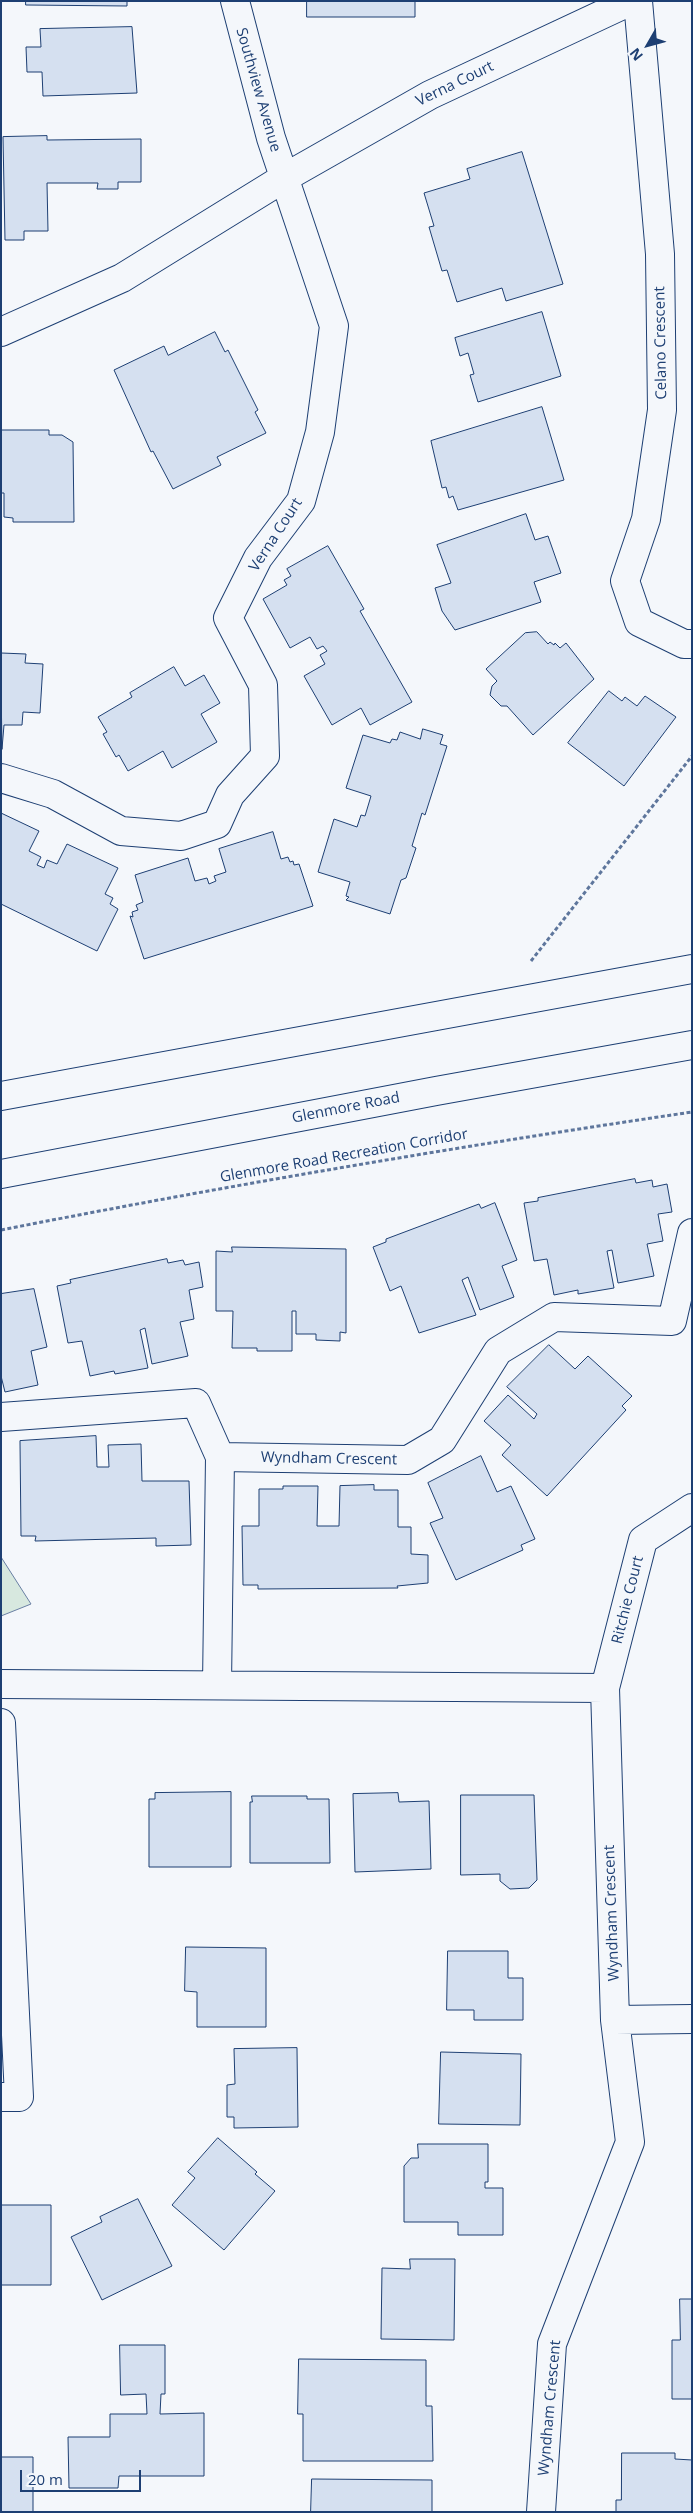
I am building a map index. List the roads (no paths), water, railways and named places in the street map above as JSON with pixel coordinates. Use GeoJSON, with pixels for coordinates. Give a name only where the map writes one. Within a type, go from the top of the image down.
{"type":"FeatureCollection","features":[{"type":"Feature","properties":{"kind":"street","name":"Southview Avenue"},"geometry":{"type":"LineString","coordinates":[[235,1],[284,178]]}},
{"type":"Feature","properties":{"kind":"street","name":"Verna Court"},"geometry":{"type":"LineString","coordinates":[[1,332],[122,278],[284,178],[430,95],[632,1]]}},
{"type":"Feature","properties":{"kind":"street","name":"Celano Crescent"},"geometry":{"type":"LineString","coordinates":[[638,1],[660,254],[662,410],[646,519],[625,581],[639,622],[684,644],[692,644]]}},
{"type":"Feature","properties":{"kind":"street","name":"Verna Court"},"geometry":{"type":"LineString","coordinates":[[1,778],[53,794],[121,831],[181,836],[217,824],[230,795],[265,756],[263,685],[228,618],[258,558],[301,502],[320,432],[334,326],[284,178]]}},
{"type":"Feature","properties":{"kind":"street"},"geometry":{"type":"LineString","coordinates":[[1,1096],[692,969]]}},
{"type":"Feature","properties":{"kind":"street","name":"Glenmore Road"},"geometry":{"type":"LineString","coordinates":[[1,1174],[436,1091],[692,1045]]}},
{"type":"Feature","properties":{"kind":"street","name":"Wyndham Crescent"},"geometry":{"type":"LineString","coordinates":[[220,1457],[408,1460],[442,1440],[498,1351],[554,1317],[672,1322],[692,1233]]}},
{"type":"Feature","properties":{"kind":"street"},"geometry":{"type":"LineString","coordinates":[[1,1417],[196,1403],[220,1457],[216,1685]]}},
{"type":"Feature","properties":{"kind":"street","name":"Ritchie Court"},"geometry":{"type":"LineString","coordinates":[[605,1688],[643,1540],[692,1508]]}},
{"type":"Feature","properties":{"kind":"street"},"geometry":{"type":"LineString","coordinates":[[1,1684],[605,1688]]}},
{"type":"Feature","properties":{"kind":"street","name":"Wyndham Crescent"},"geometry":{"type":"LineString","coordinates":[[541,2512],[552,2344],[630,2142],[615,2020],[605,1688]]}},
{"type":"Feature","properties":{"kind":"street"},"geometry":{"type":"LineString","coordinates":[[1,1723],[19,2097],[1,2097]]}},
{"type":"Feature","properties":{"kind":"street"},"geometry":{"type":"LineString","coordinates":[[615,2020],[692,2019]]}}]}
